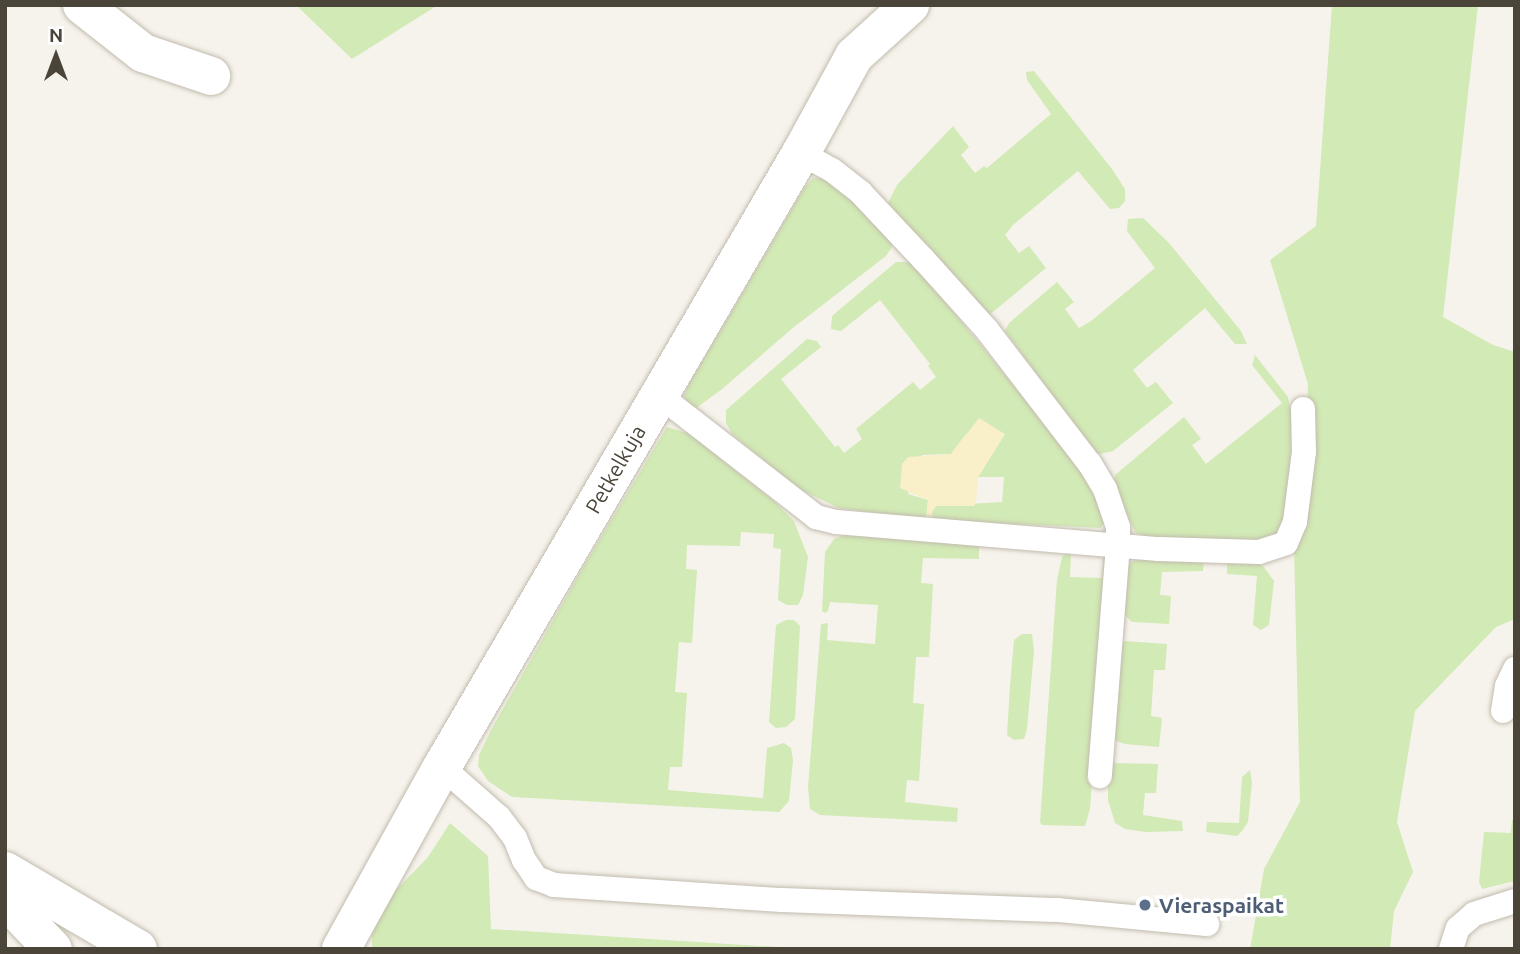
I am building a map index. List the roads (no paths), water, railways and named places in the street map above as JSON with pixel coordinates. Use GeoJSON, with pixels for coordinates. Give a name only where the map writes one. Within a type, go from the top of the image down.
{"type":"FeatureCollection","features":[{"type":"Feature","properties":{"kind":"street"},"geometry":{"type":"LineString","coordinates":[[82,5],[143,53],[211,76]]}},
{"type":"Feature","properties":{"kind":"street","name":"Petkelkuja"},"geometry":{"type":"LineString","coordinates":[[341,949],[442,767],[802,153],[854,57],[910,5]]}},
{"type":"Feature","properties":{"kind":"street"},"geometry":{"type":"LineString","coordinates":[[5,871],[138,949]]}},
{"type":"Feature","properties":{"kind":"street"},"geometry":{"type":"LineString","coordinates":[[5,899],[53,949]]}},
{"type":"Feature","properties":{"kind":"lane"},"geometry":{"type":"LineString","coordinates":[[802,153],[861,193],[987,330],[1097,475],[1114,511],[1118,545],[1100,776]]}},
{"type":"Feature","properties":{"kind":"lane"},"geometry":{"type":"LineString","coordinates":[[659,395],[816,517],[859,525],[1118,545],[1259,552],[1286,543],[1300,500],[1303,409]]}},
{"type":"Feature","properties":{"kind":"lane"},"geometry":{"type":"LineString","coordinates":[[1503,711],[1507,686],[1515,669]]}},
{"type":"Feature","properties":{"kind":"lane"},"geometry":{"type":"LineString","coordinates":[[442,767],[499,817],[515,838],[536,878],[554,885],[791,900],[1058,910],[1207,924]]}},
{"type":"Feature","properties":{"kind":"lane"},"geometry":{"type":"LineString","coordinates":[[1451,949],[1458,928],[1475,914],[1515,901]]}},
{"type":"Feature","properties":{"kind":"place","name":"Vieraspaikat"},"geometry":{"type":"Point","coordinates":[1145,905]}}]}
